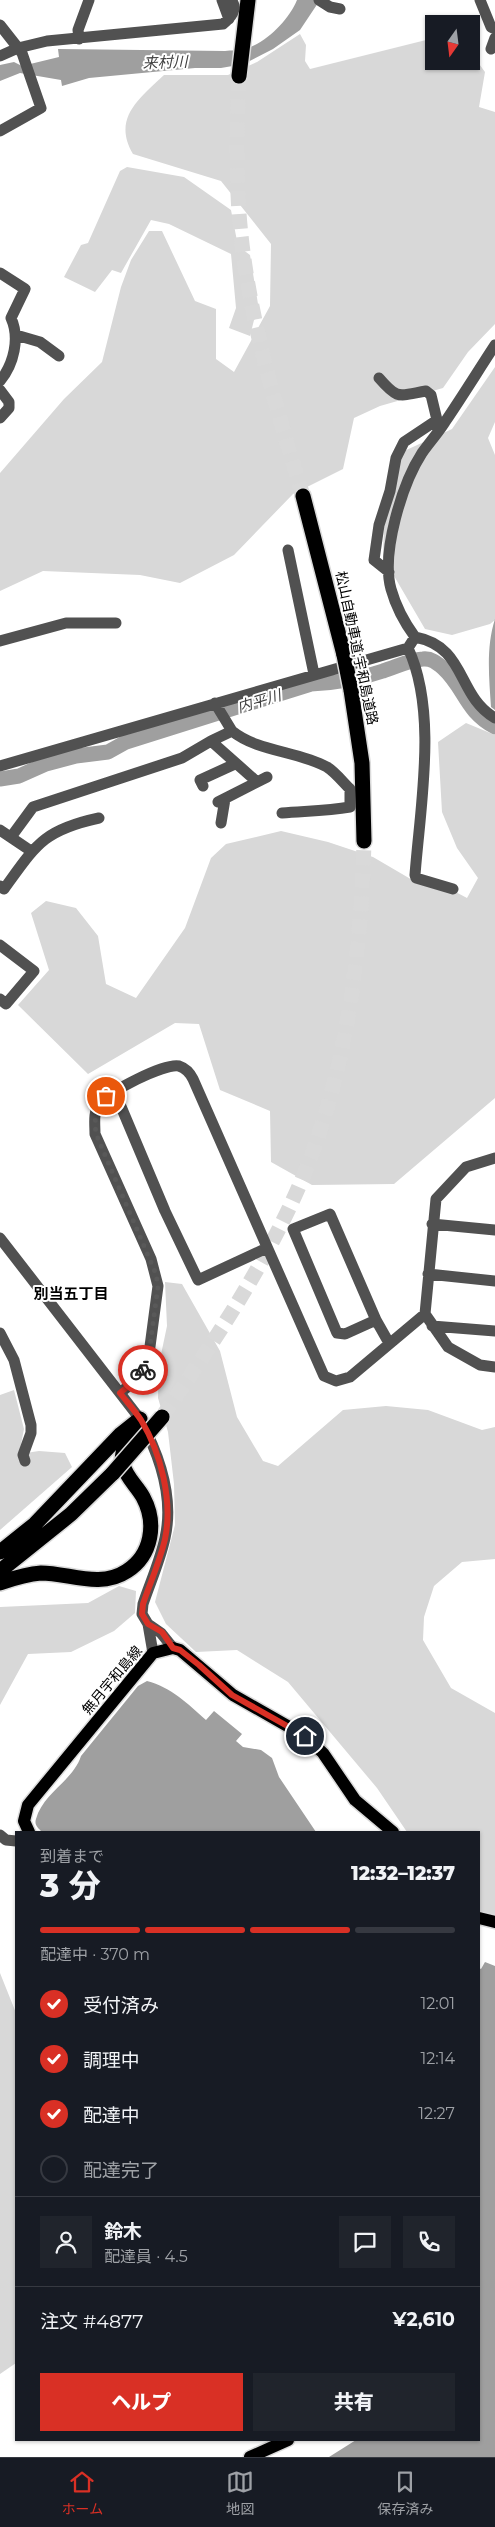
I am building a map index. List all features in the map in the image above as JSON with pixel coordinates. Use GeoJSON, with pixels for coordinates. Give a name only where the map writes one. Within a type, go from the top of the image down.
{"type":"FeatureCollection","features":[{"type":"Feature","properties":{"kind":"highway"},"geometry":{"type":"LineString","coordinates":[[239,1],[239,76]]}},
{"type":"Feature","properties":{"kind":"highway","name":"松山自動車道;宇和島道路"},"geometry":{"type":"LineString","coordinates":[[303,496],[344,655],[351,690],[362,763],[364,840]]}},
{"type":"Feature","properties":{"kind":"highway"},"geometry":{"type":"LineString","coordinates":[[0,1571],[72,1514],[113,1473],[162,1417]]}},
{"type":"Feature","properties":{"kind":"highway"},"geometry":{"type":"LineString","coordinates":[[0,1552],[35,1524],[120,1434],[140,1419]]}},
{"type":"Feature","properties":{"kind":"highway"},"geometry":{"type":"LineString","coordinates":[[0,1583],[20,1576],[42,1573],[89,1580],[107,1579],[124,1573],[136,1564],[146,1551],[150,1537],[151,1520],[143,1498],[122,1464],[124,1450],[140,1419]]}},
{"type":"Feature","properties":{"kind":"main road","name":"無月宇和島線"},"geometry":{"type":"LineString","coordinates":[[27,1831],[24,1821],[28,1805],[153,1653],[173,1648]]}},
{"type":"Feature","properties":{"kind":"main road"},"geometry":{"type":"LineString","coordinates":[[173,1648],[180,1650],[199,1665],[232,1695],[305,1736],[323,1753],[339,1780],[355,1800],[393,1831]]}},
{"type":"Feature","properties":{"kind":"main road"},"geometry":{"type":"LineString","coordinates":[[480,1918],[495,1922]]}},
{"type":"Feature","properties":{"kind":"main road"},"geometry":{"type":"LineString","coordinates":[[250,2457],[286,2441]]}},
{"type":"Feature","properties":{"kind":"street"},"geometry":{"type":"LineString","coordinates":[[79,39],[78,30],[89,0]]}},
{"type":"Feature","properties":{"kind":"street"},"geometry":{"type":"LineString","coordinates":[[222,0],[229,19]]}},
{"type":"Feature","properties":{"kind":"street"},"geometry":{"type":"LineString","coordinates":[[320,0],[335,8]]}},
{"type":"Feature","properties":{"kind":"street"},"geometry":{"type":"LineString","coordinates":[[480,0],[491,27],[495,29]]}},
{"type":"Feature","properties":{"kind":"street"},"geometry":{"type":"LineString","coordinates":[[0,56],[47,41],[193,25],[204,27],[223,24],[229,19],[239,1]]}},
{"type":"Feature","properties":{"kind":"street"},"geometry":{"type":"LineString","coordinates":[[0,25],[20,51],[41,108],[0,131]]}},
{"type":"Feature","properties":{"kind":"street"},"geometry":{"type":"LineString","coordinates":[[0,273],[25,289],[11,318],[16,335],[9,369],[0,381]]}},
{"type":"Feature","properties":{"kind":"street"},"geometry":{"type":"LineString","coordinates":[[16,335],[40,342],[59,356]]}},
{"type":"Feature","properties":{"kind":"street"},"geometry":{"type":"LineString","coordinates":[[495,345],[422,454],[407,484],[395,523],[389,572],[391,588],[403,620],[415,637],[432,640],[450,655],[474,698],[486,712],[495,718]]}},
{"type":"Feature","properties":{"kind":"street"},"geometry":{"type":"LineString","coordinates":[[380,378],[392,393],[398,396],[426,391],[431,395],[437,420],[404,442],[396,458],[390,491],[379,525],[374,560],[389,572]]}},
{"type":"Feature","properties":{"kind":"street"},"geometry":{"type":"LineString","coordinates":[[0,390],[10,402],[9,408],[0,418]]}},
{"type":"Feature","properties":{"kind":"street"},"geometry":{"type":"LineString","coordinates":[[288,550],[314,674]]}},
{"type":"Feature","properties":{"kind":"street"},"geometry":{"type":"LineString","coordinates":[[0,641],[66,623],[116,623]]}},
{"type":"Feature","properties":{"kind":"street"},"geometry":{"type":"LineString","coordinates":[[415,637],[410,656],[420,690],[426,737],[414,876],[453,889]]}},
{"type":"Feature","properties":{"kind":"street"},"geometry":{"type":"LineString","coordinates":[[0,766],[217,707],[314,674],[410,656]]}},
{"type":"Feature","properties":{"kind":"street"},"geometry":{"type":"LineString","coordinates":[[217,707],[230,727],[242,739],[327,767],[350,789],[350,807],[326,812],[312,810],[282,813]]}},
{"type":"Feature","properties":{"kind":"street"},"geometry":{"type":"LineString","coordinates":[[11,837],[33,807],[182,758],[230,727]]}},
{"type":"Feature","properties":{"kind":"street"},"geometry":{"type":"LineString","coordinates":[[211,741],[235,764],[262,779],[221,800],[221,823]]}},
{"type":"Feature","properties":{"kind":"street"},"geometry":{"type":"LineString","coordinates":[[203,786],[200,780],[235,764]]}},
{"type":"Feature","properties":{"kind":"street"},"geometry":{"type":"LineString","coordinates":[[0,886],[4,889],[31,851],[49,835],[74,823],[98,818]]}},
{"type":"Feature","properties":{"kind":"street"},"geometry":{"type":"LineString","coordinates":[[0,830],[31,851]]}},
{"type":"Feature","properties":{"kind":"street"},"geometry":{"type":"LineString","coordinates":[[0,945],[34,971],[6,1004],[0,999]]}},
{"type":"Feature","properties":{"kind":"street"},"geometry":{"type":"LineString","coordinates":[[120,1393],[138,1378],[149,1354],[158,1286],[151,1259],[96,1134],[94,1119],[98,1106],[114,1090],[164,1068],[178,1066],[186,1070],[193,1078],[324,1376],[336,1381],[344,1380],[425,1314]]}},
{"type":"Feature","properties":{"kind":"street"},"geometry":{"type":"LineString","coordinates":[[114,1090],[165,1211],[198,1280],[267,1248]]}},
{"type":"Feature","properties":{"kind":"street"},"geometry":{"type":"LineString","coordinates":[[495,1158],[466,1167],[436,1199],[432,1224],[425,1314],[448,1348],[480,1365],[495,1367]]}},
{"type":"Feature","properties":{"kind":"street"},"geometry":{"type":"LineString","coordinates":[[376,1320],[345,1334],[338,1333],[293,1229],[330,1214],[376,1320],[389,1343]]}},
{"type":"Feature","properties":{"kind":"street"},"geometry":{"type":"LineString","coordinates":[[432,1224],[495,1230]]}},
{"type":"Feature","properties":{"kind":"street"},"geometry":{"type":"LineString","coordinates":[[0,1238],[140,1419],[152,1442],[167,1503],[165,1537],[143,1604],[142,1614],[148,1624],[153,1653]]}},
{"type":"Feature","properties":{"kind":"street"},"geometry":{"type":"LineString","coordinates":[[428,1274],[495,1281]]}},
{"type":"Feature","properties":{"kind":"street"},"geometry":{"type":"LineString","coordinates":[[432,1326],[495,1331]]}},
{"type":"Feature","properties":{"kind":"street"},"geometry":{"type":"LineString","coordinates":[[0,1333],[14,1360],[31,1425],[31,1433],[23,1456],[25,1461]]}},
{"type":"Feature","properties":{"kind":"street"},"geometry":{"type":"LineString","coordinates":[[148,1624],[162,1632],[173,1648]]}},
{"type":"Feature","properties":{"kind":"street"},"geometry":{"type":"LineString","coordinates":[[0,1835],[6,1840],[15,1841]]}},
{"type":"Feature","properties":{"kind":"shaded area"},"geometry":{"type":"Polygon","coordinates":[[[300,34],[306,45],[305,61],[310,69],[425,40],[425,70],[480,70],[480,65],[485,72],[479,107],[495,112],[495,324],[468,352],[443,388],[380,406],[354,418],[343,469],[293,494],[234,555],[180,583],[140,575],[43,571],[0,591],[0,473],[64,399],[102,362],[121,287],[131,260],[149,231],[162,231],[195,301],[216,309],[216,359],[234,372],[270,306],[271,244],[221,181],[133,154],[127,141],[125,130],[131,110],[164,75],[228,75],[257,62],[300,34]]]}},
{"type":"Feature","properties":{"kind":"shaded area"},"geometry":{"type":"Polygon","coordinates":[[[127,167],[184,177],[231,210],[238,246],[250,255],[258,304],[250,336],[229,328],[236,308],[231,254],[169,224],[151,220],[121,273],[112,270],[95,292],[64,277],[81,245],[88,243],[120,171],[127,167]]]}},
{"type":"Feature","properties":{"kind":"shaded area"},"geometry":{"type":"Polygon","coordinates":[[[495,367],[495,422],[488,438],[495,455],[495,620],[490,624],[452,635],[425,629],[383,557],[385,492],[402,452],[452,429],[495,367]]]}},
{"type":"Feature","properties":{"kind":"shaded area"},"geometry":{"type":"Polygon","coordinates":[[[466,723],[495,735],[495,1098],[394,1184],[312,1185],[271,1162],[270,1111],[220,1090],[199,1024],[175,1023],[88,1074],[18,1005],[49,970],[31,913],[46,901],[76,908],[98,936],[106,984],[136,998],[185,928],[211,858],[226,844],[281,831],[328,842],[373,857],[414,881],[450,889],[467,898],[478,878],[457,848],[442,812],[438,742],[466,723]]]}},
{"type":"Feature","properties":{"kind":"shaded area"},"geometry":{"type":"Polygon","coordinates":[[[165,1282],[182,1284],[220,1351],[237,1417],[263,1461],[278,1466],[343,1410],[386,1406],[428,1410],[482,1430],[495,1427],[495,1559],[462,1562],[434,1586],[424,1617],[423,1640],[451,1688],[495,1713],[495,1926],[480,1915],[480,1831],[406,1831],[377,1788],[288,1682],[237,1650],[196,1652],[166,1624],[155,1602],[175,1525],[174,1484],[168,1432],[158,1398],[159,1364],[167,1326],[165,1282]]]}},
{"type":"Feature","properties":{"kind":"shaded area"},"geometry":{"type":"Polygon","coordinates":[[[14,1390],[24,1429],[19,1454],[39,1451],[65,1453],[72,1467],[0,1530],[0,1395],[14,1390]]]}},
{"type":"Feature","properties":{"kind":"shaded area"},"geometry":{"type":"Polygon","coordinates":[[[119,1586],[136,1591],[135,1613],[114,1631],[71,1652],[28,1654],[0,1705],[0,1607],[88,1603],[119,1586]]]}},
{"type":"Feature","properties":{"kind":"shaded area"},"geometry":{"type":"Polygon","coordinates":[[[0,1973],[15,2010],[15,2364],[0,2374],[0,1973]]]}},
{"type":"Feature","properties":{"kind":"water","name":"来村川"},"geometry":{"type":"Polygon","coordinates":[[[297,0],[320,0],[300,30],[273,49],[244,64],[221,68],[195,68],[89,78],[62,86],[61,80],[20,73],[0,81],[0,65],[14,62],[22,66],[59,57],[58,49],[225,51],[245,49],[261,42],[276,30],[283,23],[297,0]]]}},
{"type":"Feature","properties":{"kind":"water"},"geometry":{"type":"Polygon","coordinates":[[[495,619],[495,710],[491,707],[489,662],[490,640],[495,619]]]}},
{"type":"Feature","properties":{"kind":"water"},"geometry":{"type":"Polygon","coordinates":[[[147,1681],[164,1687],[186,1702],[206,1720],[214,1711],[242,1734],[236,1741],[243,1747],[261,1750],[272,1758],[279,1777],[315,1831],[41,1831],[36,1821],[45,1802],[72,1773],[81,1756],[138,1686],[147,1681]]]}},
{"type":"Feature","properties":{"kind":"water"},"geometry":{"type":"Polygon","coordinates":[[[485,1962],[495,1966],[495,2457],[329,2457],[354,2441],[480,2441],[481,1969],[485,1962]]]}},
{"type":"Feature","properties":{"kind":"waterway","name":"内平川"},"geometry":{"type":"LineString","coordinates":[[0,779],[19,776],[46,764],[76,756],[108,752],[126,742],[311,684],[338,682],[374,674],[408,662],[423,659],[431,660],[443,668],[456,683],[477,714],[495,727]]}},
{"type":"Feature","properties":{"kind":"tunnel"},"geometry":{"type":"LineString","coordinates":[[239,76],[238,196],[248,285],[272,391],[303,496]]}},
{"type":"Feature","properties":{"kind":"tunnel"},"geometry":{"type":"LineString","coordinates":[[162,1417],[257,1270],[289,1209],[318,1137],[331,1095],[349,1012],[359,927],[364,841]]}},
{"type":"Feature","properties":{"kind":"way so far"},"geometry":{"type":"LineString","coordinates":[[106,1096],[98,1106],[94,1119],[96,1134],[151,1259],[158,1286],[149,1354],[143,1370]]}},
{"type":"Feature","properties":{"kind":"district","name":"別当五丁目"},"geometry":{"type":"Point","coordinates":[71,1293]}},
{"type":"Feature","properties":{"kind":"route"},"geometry":{"type":"LineString","coordinates":[[143,1370],[138,1378],[120,1393],[140,1419],[152,1442],[160,1466],[167,1503],[168,1521],[163,1547],[143,1604],[142,1614],[148,1624],[162,1632],[173,1648],[180,1650],[199,1665],[232,1695],[250,1703],[275,1721],[292,1727],[305,1736]]}}]}
